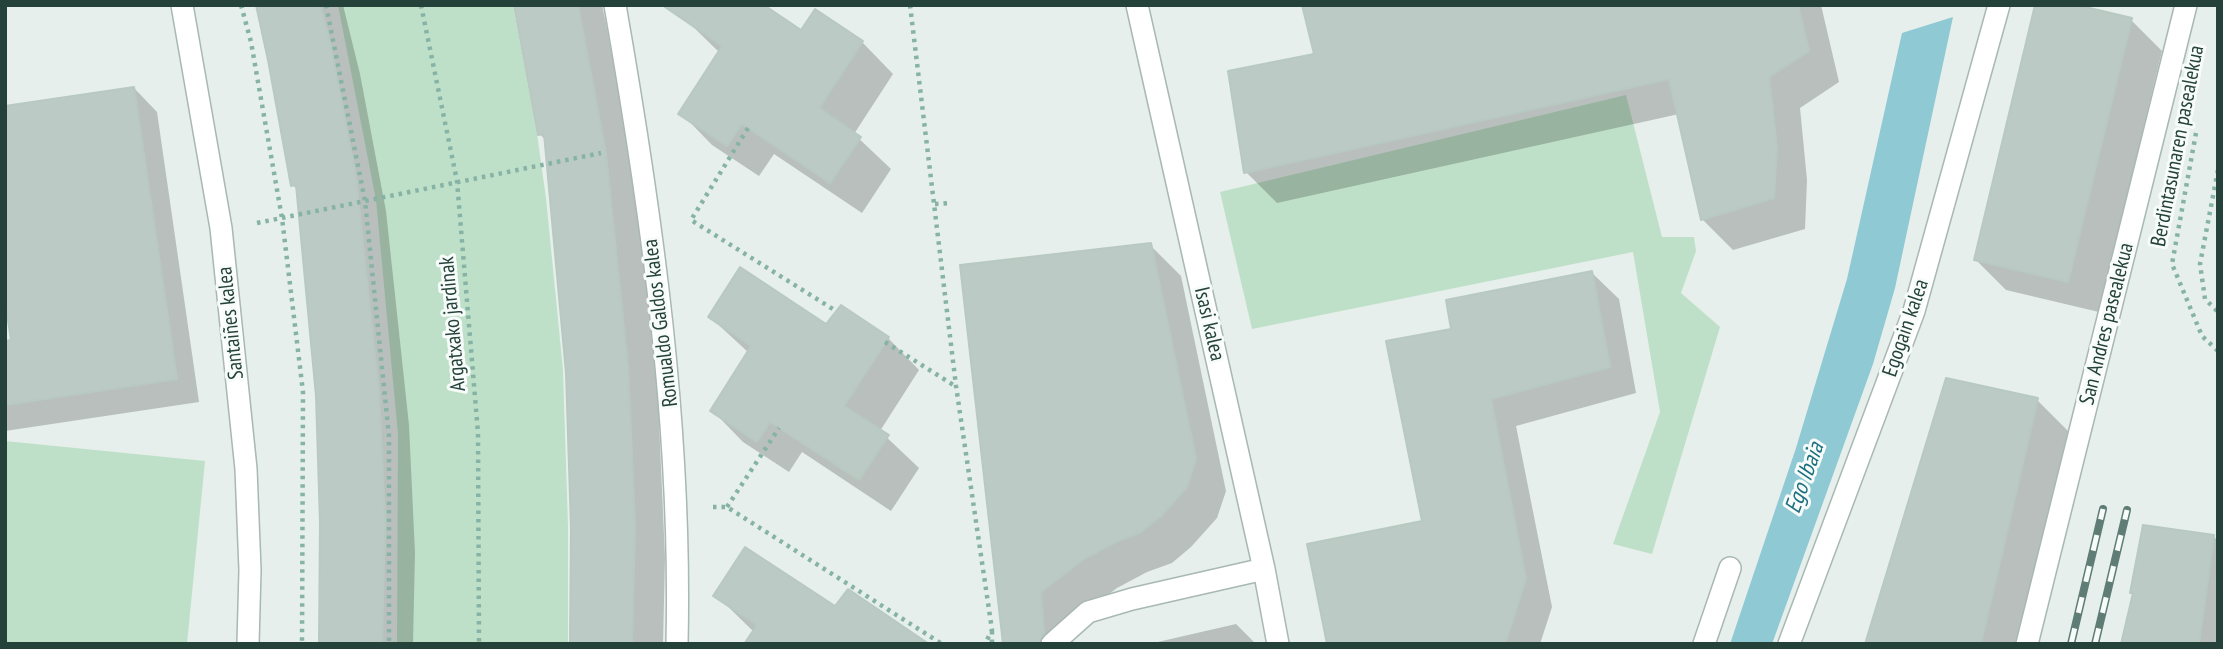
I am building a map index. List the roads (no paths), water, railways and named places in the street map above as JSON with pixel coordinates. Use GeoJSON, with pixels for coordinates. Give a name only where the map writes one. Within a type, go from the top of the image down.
{"type":"FeatureCollection","features":[{"type":"Feature","properties":{"kind":"street","name":"Santaiñes kalea"},"geometry":{"type":"LineString","coordinates":[[182,5],[221,228],[231,318],[246,469],[250,570],[248,644]]}},
{"type":"Feature","properties":{"kind":"street","name":"Romualdo Galdos kalea"},"geometry":{"type":"LineString","coordinates":[[615,5],[640,147],[671,415],[679,571],[677,644]]}},
{"type":"Feature","properties":{"kind":"street","name":"Isasi kalea"},"geometry":{"type":"LineString","coordinates":[[1137,5],[1264,569],[1278,644]]}},
{"type":"Feature","properties":{"kind":"street","name":"Egogain kalea"},"geometry":{"type":"LineString","coordinates":[[1790,644],[1914,311],[1999,5]]}},
{"type":"Feature","properties":{"kind":"street","name":"San Andres pasealekua"},"geometry":{"type":"LineString","coordinates":[[2027,644],[2186,5]]}},
{"type":"Feature","properties":{"kind":"street"},"geometry":{"type":"LineString","coordinates":[[1704,644],[1730,568]]}},
{"type":"Feature","properties":{"kind":"street"},"geometry":{"type":"LineString","coordinates":[[1052,644],[1088,612],[1132,598],[1264,569]]}},
{"type":"Feature","properties":{"kind":"water","name":"Ego Ibaia"},"geometry":{"type":"Polygon","coordinates":[[[1953,17],[1895,288],[1873,364],[1772,644],[1730,644],[1796,448],[1847,279],[1902,33],[1953,17]]]}},
{"type":"Feature","properties":{"kind":"railway"},"geometry":{"type":"LineString","coordinates":[[2071,644],[2103,509]]}},
{"type":"Feature","properties":{"kind":"railway"},"geometry":{"type":"LineString","coordinates":[[2095,644],[2127,510]]}}]}
